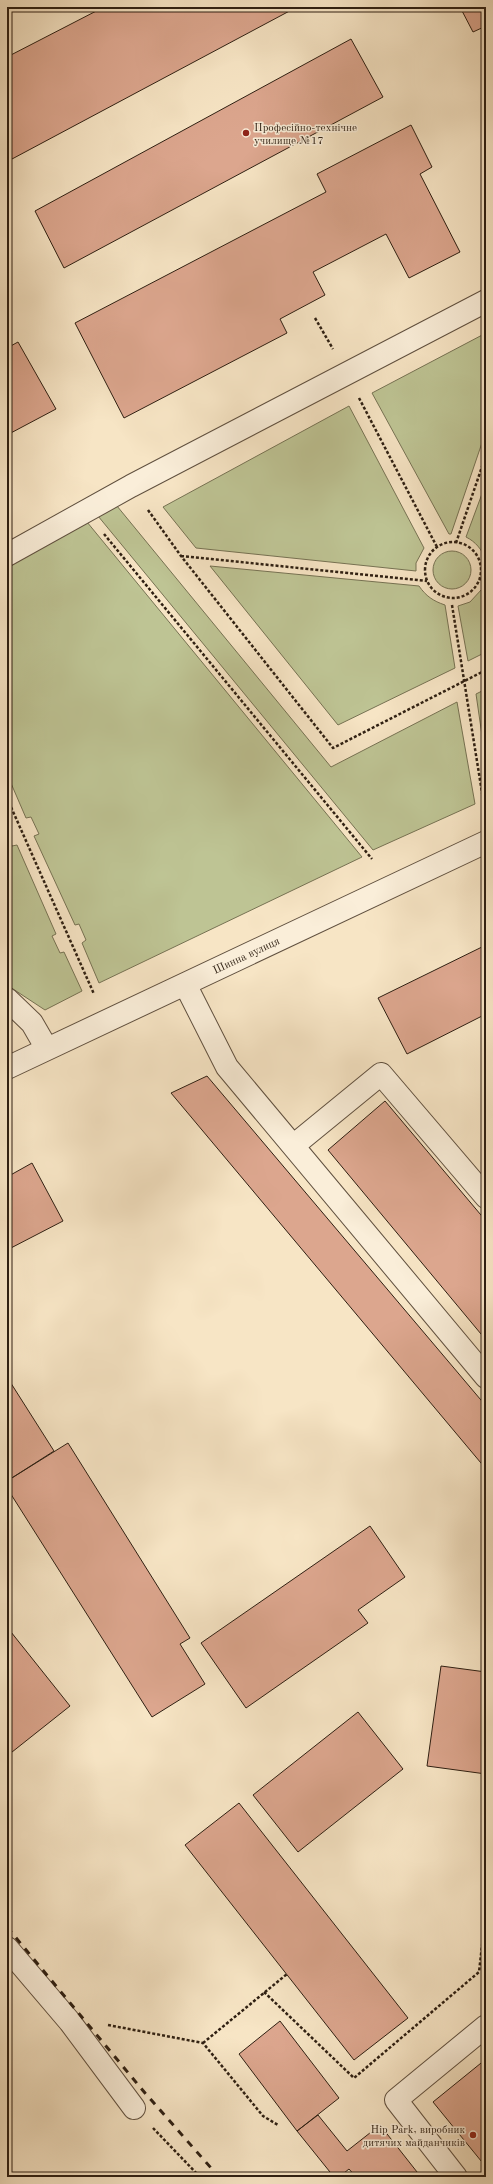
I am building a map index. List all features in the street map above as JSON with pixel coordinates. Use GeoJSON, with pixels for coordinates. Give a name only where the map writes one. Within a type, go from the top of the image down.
{"type":"FeatureCollection","features":[{"type":"Feature","properties":{"kind":"street"},"geometry":{"type":"LineString","coordinates":[[7,555],[131,486],[486,301]]}},
{"type":"Feature","properties":{"kind":"street","name":"Шинна вулиця"},"geometry":{"type":"LineString","coordinates":[[7,1068],[486,843]]}},
{"type":"Feature","properties":{"kind":"street"},"geometry":{"type":"LineString","coordinates":[[185,984],[227,1067],[486,1377]]}},
{"type":"Feature","properties":{"kind":"street"},"geometry":{"type":"LineString","coordinates":[[7,999],[32,1023],[47,1049]]}},
{"type":"Feature","properties":{"kind":"street"},"geometry":{"type":"LineString","coordinates":[[293,1146],[381,1074],[486,1197]]}},
{"type":"Feature","properties":{"kind":"street"},"geometry":{"type":"LineString","coordinates":[[7,1948],[70,2022],[134,2108]]}},
{"type":"Feature","properties":{"kind":"street"},"geometry":{"type":"LineString","coordinates":[[456,2177],[396,2100],[486,2026]]}},
{"type":"Feature","properties":{"kind":"path"},"geometry":{"type":"LineString","coordinates":[[315,318],[346,373],[437,547]]}},
{"type":"Feature","properties":{"kind":"path"},"geometry":{"type":"LineString","coordinates":[[456,543],[486,455]]}},
{"type":"Feature","properties":{"kind":"path"},"geometry":{"type":"LineString","coordinates":[[131,486],[180,556],[333,748],[486,670]]}},
{"type":"Feature","properties":{"kind":"path"},"geometry":{"type":"LineString","coordinates":[[86,512],[372,859]]}},
{"type":"Feature","properties":{"kind":"path"},"geometry":{"type":"LineString","coordinates":[[445,543],[456,543],[471,549],[477,557],[480,565],[479,579],[471,592],[453,598],[443,597],[435,592],[427,581],[424,569],[426,560],[437,547],[445,543]]}},
{"type":"Feature","properties":{"kind":"path"},"geometry":{"type":"LineString","coordinates":[[180,556],[427,581]]}},
{"type":"Feature","properties":{"kind":"path"},"geometry":{"type":"LineString","coordinates":[[479,579],[486,580]]}},
{"type":"Feature","properties":{"kind":"path"},"geometry":{"type":"LineString","coordinates":[[452,605],[484,805]]}},
{"type":"Feature","properties":{"kind":"path"},"geometry":{"type":"LineString","coordinates":[[7,798],[94,994]]}},
{"type":"Feature","properties":{"kind":"path"},"geometry":{"type":"LineString","coordinates":[[264,1992],[354,2078],[479,1972],[486,1912]]}},
{"type":"Feature","properties":{"kind":"path"},"geometry":{"type":"LineString","coordinates":[[203,2042],[287,1974]]}},
{"type":"Feature","properties":{"kind":"path"},"geometry":{"type":"LineString","coordinates":[[70,2022],[84,2020],[203,2042],[263,2116],[278,2125]]}},
{"type":"Feature","properties":{"kind":"path"},"geometry":{"type":"LineString","coordinates":[[134,2108],[200,2177]]}},
{"type":"Feature","properties":{"kind":"green space"},"geometry":{"type":"Polygon","coordinates":[[[486,333],[486,431],[451,534],[449,534],[372,393],[486,333]]]}},
{"type":"Feature","properties":{"kind":"green space"},"geometry":{"type":"Polygon","coordinates":[[[349,406],[424,548],[416,563],[416,571],[196,548],[163,507],[349,406]]]}},
{"type":"Feature","properties":{"kind":"green space"},"geometry":{"type":"Polygon","coordinates":[[[486,483],[486,559],[478,546],[466,537],[486,483]]]}},
{"type":"Feature","properties":{"kind":"green space"},"geometry":{"type":"Polygon","coordinates":[[[117,506],[331,767],[457,702],[475,804],[373,850],[98,516],[117,506]]]}},
{"type":"Feature","properties":{"kind":"green space"},"geometry":{"type":"Polygon","coordinates":[[[87,522],[362,857],[99,983],[82,943],[86,940],[79,924],[75,925],[34,836],[39,834],[31,817],[26,818],[7,774],[7,565],[87,522]]]}},
{"type":"Feature","properties":{"kind":"green space"},"geometry":{"type":"Polygon","coordinates":[[[448,551],[456,551],[463,554],[468,559],[471,570],[468,581],[463,586],[456,589],[448,589],[441,586],[436,581],[433,574],[433,566],[436,559],[441,554],[448,551]]]}},
{"type":"Feature","properties":{"kind":"green space"},"geometry":{"type":"Polygon","coordinates":[[[210,566],[419,586],[430,598],[445,605],[455,668],[338,725],[210,566]]]}},
{"type":"Feature","properties":{"kind":"green space"},"geometry":{"type":"Polygon","coordinates":[[[482,589],[486,589],[486,652],[468,661],[458,606],[470,602],[482,589]]]}},
{"type":"Feature","properties":{"kind":"green space"},"geometry":{"type":"Polygon","coordinates":[[[486,689],[486,763],[476,694],[486,689]]]}},
{"type":"Feature","properties":{"kind":"green space"},"geometry":{"type":"Polygon","coordinates":[[[7,835],[12,846],[17,845],[56,934],[52,936],[60,953],[64,952],[82,991],[45,1010],[7,985],[7,835]]]}},
{"type":"Feature","properties":{"kind":"building"},"geometry":{"type":"Polygon","coordinates":[[[104,7],[297,7],[12,159],[7,150],[7,57],[104,7]]]}},
{"type":"Feature","properties":{"kind":"building"},"geometry":{"type":"Polygon","coordinates":[[[460,7],[486,7],[486,26],[473,32],[460,7]]]}},
{"type":"Feature","properties":{"kind":"building"},"geometry":{"type":"Polygon","coordinates":[[[351,39],[383,97],[64,268],[35,211],[351,39]]]}},
{"type":"Feature","properties":{"kind":"building"},"geometry":{"type":"Polygon","coordinates":[[[411,125],[432,167],[420,174],[460,252],[409,278],[386,234],[313,272],[325,295],[280,319],[287,333],[124,418],[75,323],[326,192],[317,174],[411,125]]]}},
{"type":"Feature","properties":{"kind":"building"},"geometry":{"type":"Polygon","coordinates":[[[18,342],[56,409],[7,435],[7,348],[18,342]]]}},
{"type":"Feature","properties":{"kind":"building"},"geometry":{"type":"Polygon","coordinates":[[[486,945],[486,1014],[407,1054],[378,998],[486,945]]]}},
{"type":"Feature","properties":{"kind":"building"},"geometry":{"type":"Polygon","coordinates":[[[207,1076],[486,1406],[486,1469],[171,1093],[207,1076]]]}},
{"type":"Feature","properties":{"kind":"building"},"geometry":{"type":"Polygon","coordinates":[[[385,1101],[486,1221],[486,1340],[328,1150],[385,1101]]]}},
{"type":"Feature","properties":{"kind":"building"},"geometry":{"type":"Polygon","coordinates":[[[32,1163],[63,1221],[7,1250],[7,1177],[32,1163]]]}},
{"type":"Feature","properties":{"kind":"building"},"geometry":{"type":"Polygon","coordinates":[[[7,1377],[54,1451],[7,1481],[7,1377]]]}},
{"type":"Feature","properties":{"kind":"building"},"geometry":{"type":"Polygon","coordinates":[[[68,1443],[190,1638],[180,1644],[205,1684],[152,1717],[7,1488],[7,1481],[68,1443]]]}},
{"type":"Feature","properties":{"kind":"building"},"geometry":{"type":"Polygon","coordinates":[[[370,1526],[405,1577],[358,1610],[368,1623],[246,1708],[201,1643],[370,1526]]]}},
{"type":"Feature","properties":{"kind":"building"},"geometry":{"type":"Polygon","coordinates":[[[7,1627],[70,1706],[7,1756],[7,1627]]]}},
{"type":"Feature","properties":{"kind":"building"},"geometry":{"type":"Polygon","coordinates":[[[441,1666],[486,1672],[486,1774],[427,1766],[441,1666]]]}},
{"type":"Feature","properties":{"kind":"building"},"geometry":{"type":"Polygon","coordinates":[[[358,1712],[403,1769],[298,1852],[253,1795],[358,1712]]]}},
{"type":"Feature","properties":{"kind":"building"},"geometry":{"type":"Polygon","coordinates":[[[239,1803],[408,2018],[354,2060],[185,1845],[239,1803]]]}},
{"type":"Feature","properties":{"kind":"building"},"geometry":{"type":"Polygon","coordinates":[[[280,2021],[339,2098],[297,2131],[239,2054],[280,2021]]]}},
{"type":"Feature","properties":{"kind":"building","name":"Hip Park, виробник дитячих майданчиків"},"geometry":{"type":"Polygon","coordinates":[[[486,2059],[486,2167],[433,2102],[486,2059]]]}},
{"type":"Feature","properties":{"kind":"building"},"geometry":{"type":"Polygon","coordinates":[[[318,2115],[347,2151],[380,2125],[421,2177],[356,2177],[349,2169],[339,2177],[334,2177],[297,2131],[318,2115]]]}},
{"type":"Feature","properties":{"kind":"railway"},"geometry":{"type":"LineString","coordinates":[[7,1927],[145,2093],[219,2177]]}},
{"type":"Feature","properties":{"kind":"place","name":"Професійно-технічне училище №17"},"geometry":{"type":"Point","coordinates":[246,133]}},
{"type":"Feature","properties":{"kind":"place","name":"Hip Park, виробник дитячих майданчиків"},"geometry":{"type":"Point","coordinates":[473,2135]}}]}
